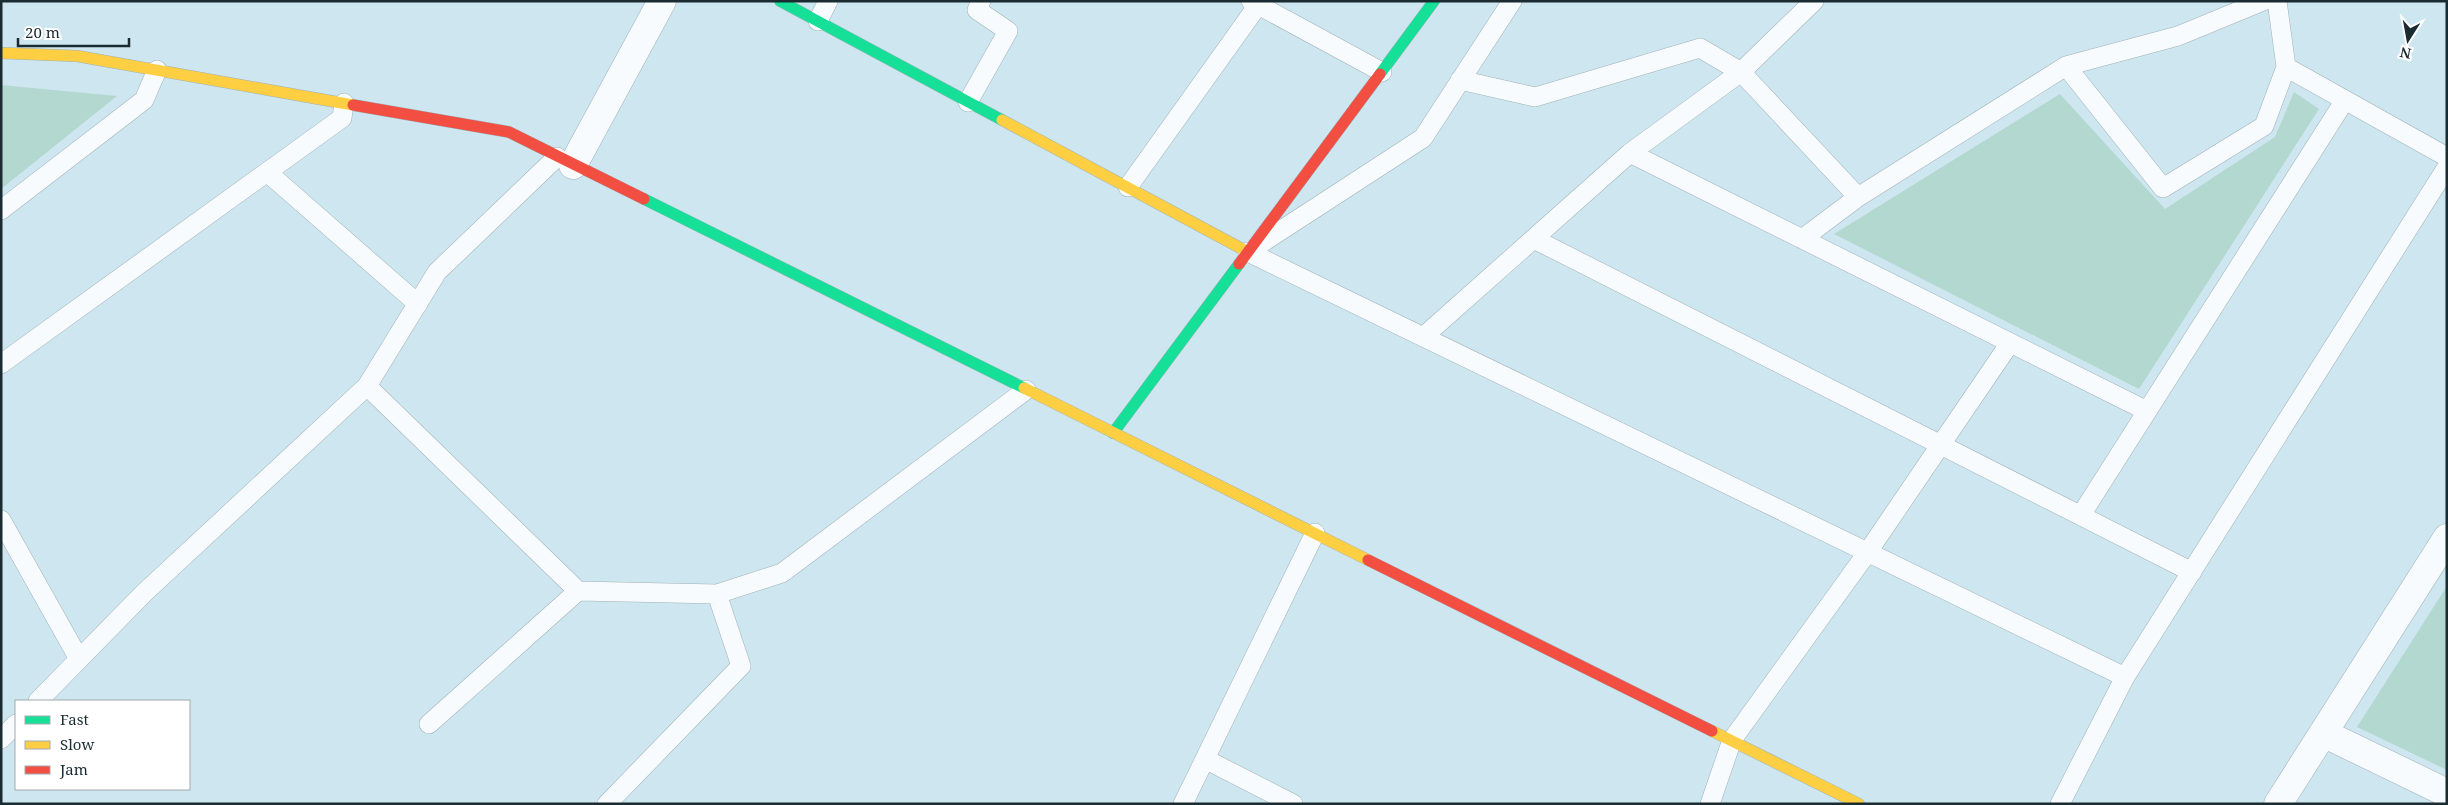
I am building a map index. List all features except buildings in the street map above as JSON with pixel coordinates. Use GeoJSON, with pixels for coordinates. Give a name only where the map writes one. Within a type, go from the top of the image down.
{"type":"FeatureCollection","features":[{"type":"Feature","properties":{"kind":"street"},"geometry":{"type":"LineString","coordinates":[[565,161],[662,1]]}},
{"type":"Feature","properties":{"kind":"street"},"geometry":{"type":"LineString","coordinates":[[780,1],[1248,252]]}},
{"type":"Feature","properties":{"kind":"street"},"geometry":{"type":"LineString","coordinates":[[1113,433],[1434,1]]}},
{"type":"Feature","properties":{"kind":"street"},"geometry":{"type":"LineString","coordinates":[[1,53],[77,56],[509,132],[1859,804]]}},
{"type":"Feature","properties":{"kind":"street"},"geometry":{"type":"LineString","coordinates":[[2278,804],[2447,538]]}},
{"type":"Feature","properties":{"kind":"street"},"geometry":{"type":"LineString","coordinates":[[2323,733],[2447,793]]}},
{"type":"Feature","properties":{"kind":"lane"},"geometry":{"type":"LineString","coordinates":[[818,21],[828,1]]}},
{"type":"Feature","properties":{"kind":"lane"},"geometry":{"type":"LineString","coordinates":[[968,102],[1008,31],[976,10],[981,1]]}},
{"type":"Feature","properties":{"kind":"lane"},"geometry":{"type":"LineString","coordinates":[[1248,252],[1423,138],[1512,1]]}},
{"type":"Feature","properties":{"kind":"lane"},"geometry":{"type":"LineString","coordinates":[[1424,337],[1630,153],[1741,72],[1814,1]]}},
{"type":"Feature","properties":{"kind":"lane"},"geometry":{"type":"LineString","coordinates":[[1802,239],[1858,197],[2066,66],[2178,36],[2262,1]]}},
{"type":"Feature","properties":{"kind":"lane"},"geometry":{"type":"LineString","coordinates":[[2066,66],[2163,188],[2264,126],[2286,67],[2277,1]]}},
{"type":"Feature","properties":{"kind":"lane"},"geometry":{"type":"LineString","coordinates":[[1128,188],[1255,3],[1382,72]]}},
{"type":"Feature","properties":{"kind":"lane"},"geometry":{"type":"LineString","coordinates":[[1460,80],[1534,97],[1700,48],[1741,72],[1858,197]]}},
{"type":"Feature","properties":{"kind":"lane"},"geometry":{"type":"LineString","coordinates":[[2286,67],[2447,157]]}},
{"type":"Feature","properties":{"kind":"lane"},"geometry":{"type":"LineString","coordinates":[[1,210],[144,100],[157,70]]}},
{"type":"Feature","properties":{"kind":"lane"},"geometry":{"type":"LineString","coordinates":[[2081,515],[2346,100]]}},
{"type":"Feature","properties":{"kind":"lane"},"geometry":{"type":"LineString","coordinates":[[1,364],[342,118],[344,103]]}},
{"type":"Feature","properties":{"kind":"lane"},"geometry":{"type":"LineString","coordinates":[[1630,153],[2147,411]]}},
{"type":"Feature","properties":{"kind":"lane"},"geometry":{"type":"LineString","coordinates":[[39,700],[144,593],[367,386],[437,272],[565,161]]}},
{"type":"Feature","properties":{"kind":"lane"},"geometry":{"type":"LineString","coordinates":[[2060,804],[2125,677],[2447,167]]}},
{"type":"Feature","properties":{"kind":"lane"},"geometry":{"type":"LineString","coordinates":[[267,172],[418,304]]}},
{"type":"Feature","properties":{"kind":"lane"},"geometry":{"type":"LineString","coordinates":[[1534,239],[2192,572]]}},
{"type":"Feature","properties":{"kind":"lane"},"geometry":{"type":"LineString","coordinates":[[1248,252],[2125,677]]}},
{"type":"Feature","properties":{"kind":"lane"},"geometry":{"type":"LineString","coordinates":[[1710,804],[1732,740],[1867,552],[2010,343]]}},
{"type":"Feature","properties":{"kind":"lane"},"geometry":{"type":"LineString","coordinates":[[367,386],[578,591],[716,594],[782,572],[1026,390]]}},
{"type":"Feature","properties":{"kind":"lane"},"geometry":{"type":"LineString","coordinates":[[1,520],[79,659]]}},
{"type":"Feature","properties":{"kind":"lane"},"geometry":{"type":"LineString","coordinates":[[1183,804],[1315,533]]}},
{"type":"Feature","properties":{"kind":"lane"},"geometry":{"type":"LineString","coordinates":[[429,724],[578,591]]}},
{"type":"Feature","properties":{"kind":"lane"},"geometry":{"type":"LineString","coordinates":[[607,804],[741,666],[716,594]]}},
{"type":"Feature","properties":{"kind":"lane"},"geometry":{"type":"LineString","coordinates":[[1,739],[15,725]]}},
{"type":"Feature","properties":{"kind":"lane"},"geometry":{"type":"LineString","coordinates":[[1205,759],[1293,804]]}},
{"type":"Feature","properties":{"kind":"green space"},"geometry":{"type":"Polygon","coordinates":[[[1,85],[117,96],[1,189],[1,85]]]}},
{"type":"Feature","properties":{"kind":"green space"},"geometry":{"type":"Polygon","coordinates":[[[2294,92],[2319,109],[2139,389],[1834,234],[2060,94],[2165,209],[2275,137],[2294,92]]]}},
{"type":"Feature","properties":{"kind":"green space"},"geometry":{"type":"Polygon","coordinates":[[[2447,586],[2447,770],[2357,727],[2447,586]]]}},
{"type":"Feature","properties":{"kind":"traffic: fast"},"geometry":{"type":"LineString","coordinates":[[780,1],[1002,120]]}},
{"type":"Feature","properties":{"kind":"traffic: fast"},"geometry":{"type":"LineString","coordinates":[[1380,74],[1434,1]]}},
{"type":"Feature","properties":{"kind":"traffic: fast"},"geometry":{"type":"LineString","coordinates":[[644,199],[1024,388]]}},
{"type":"Feature","properties":{"kind":"traffic: fast"},"geometry":{"type":"LineString","coordinates":[[1113,433],[1239,264]]}},
{"type":"Feature","properties":{"kind":"traffic: slow"},"geometry":{"type":"LineString","coordinates":[[1,53],[77,56],[353,105]]}},
{"type":"Feature","properties":{"kind":"traffic: slow"},"geometry":{"type":"LineString","coordinates":[[1002,120],[1248,252]]}},
{"type":"Feature","properties":{"kind":"traffic: slow"},"geometry":{"type":"LineString","coordinates":[[1024,388],[1368,560]]}},
{"type":"Feature","properties":{"kind":"traffic: slow"},"geometry":{"type":"LineString","coordinates":[[1712,731],[1859,804]]}},
{"type":"Feature","properties":{"kind":"traffic: jam"},"geometry":{"type":"LineString","coordinates":[[1239,264],[1380,74]]}},
{"type":"Feature","properties":{"kind":"traffic: jam"},"geometry":{"type":"LineString","coordinates":[[353,105],[509,132],[644,199]]}},
{"type":"Feature","properties":{"kind":"traffic: jam"},"geometry":{"type":"LineString","coordinates":[[1368,560],[1712,731]]}}]}
